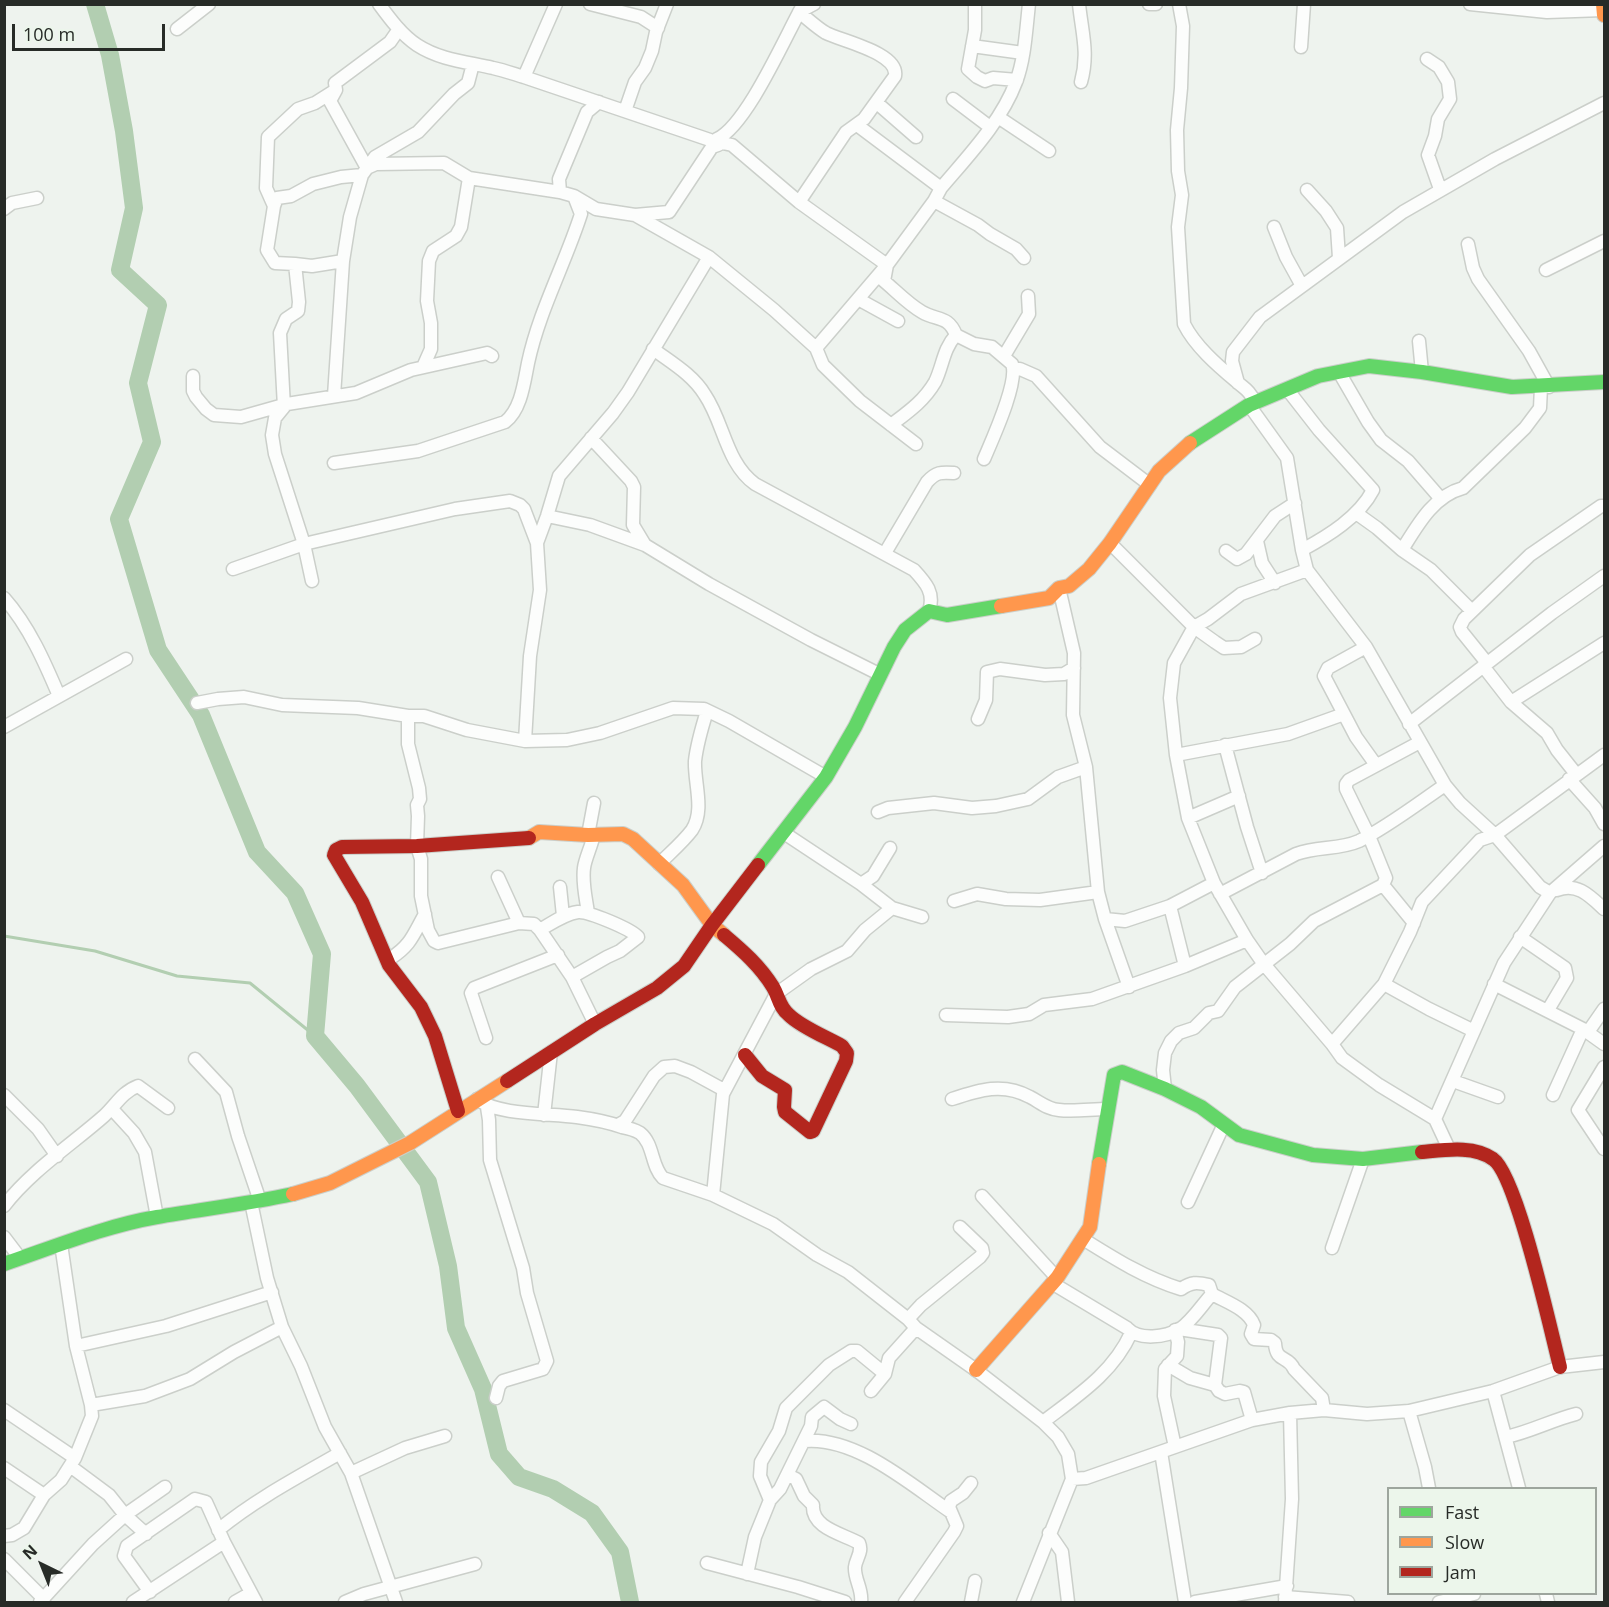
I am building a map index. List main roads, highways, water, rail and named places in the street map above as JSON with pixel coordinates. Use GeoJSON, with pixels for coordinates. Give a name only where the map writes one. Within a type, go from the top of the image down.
{"type":"FeatureCollection","features":[{"type":"Feature","properties":{"kind":"waterway"},"geometry":{"type":"LineString","coordinates":[[95,4],[110,55],[124,131],[134,208],[120,270],[158,305],[138,383],[152,442],[119,519],[158,650],[201,715],[257,852],[295,893],[322,954],[315,1036],[357,1086],[428,1182],[448,1266],[456,1328],[483,1389],[499,1454],[519,1477],[553,1489],[592,1513],[620,1552],[630,1602]]}},
{"type":"Feature","properties":{"kind":"waterway"},"geometry":{"type":"LineString","coordinates":[[4,936],[95,951],[177,976],[250,983],[315,1036]]}}]}
